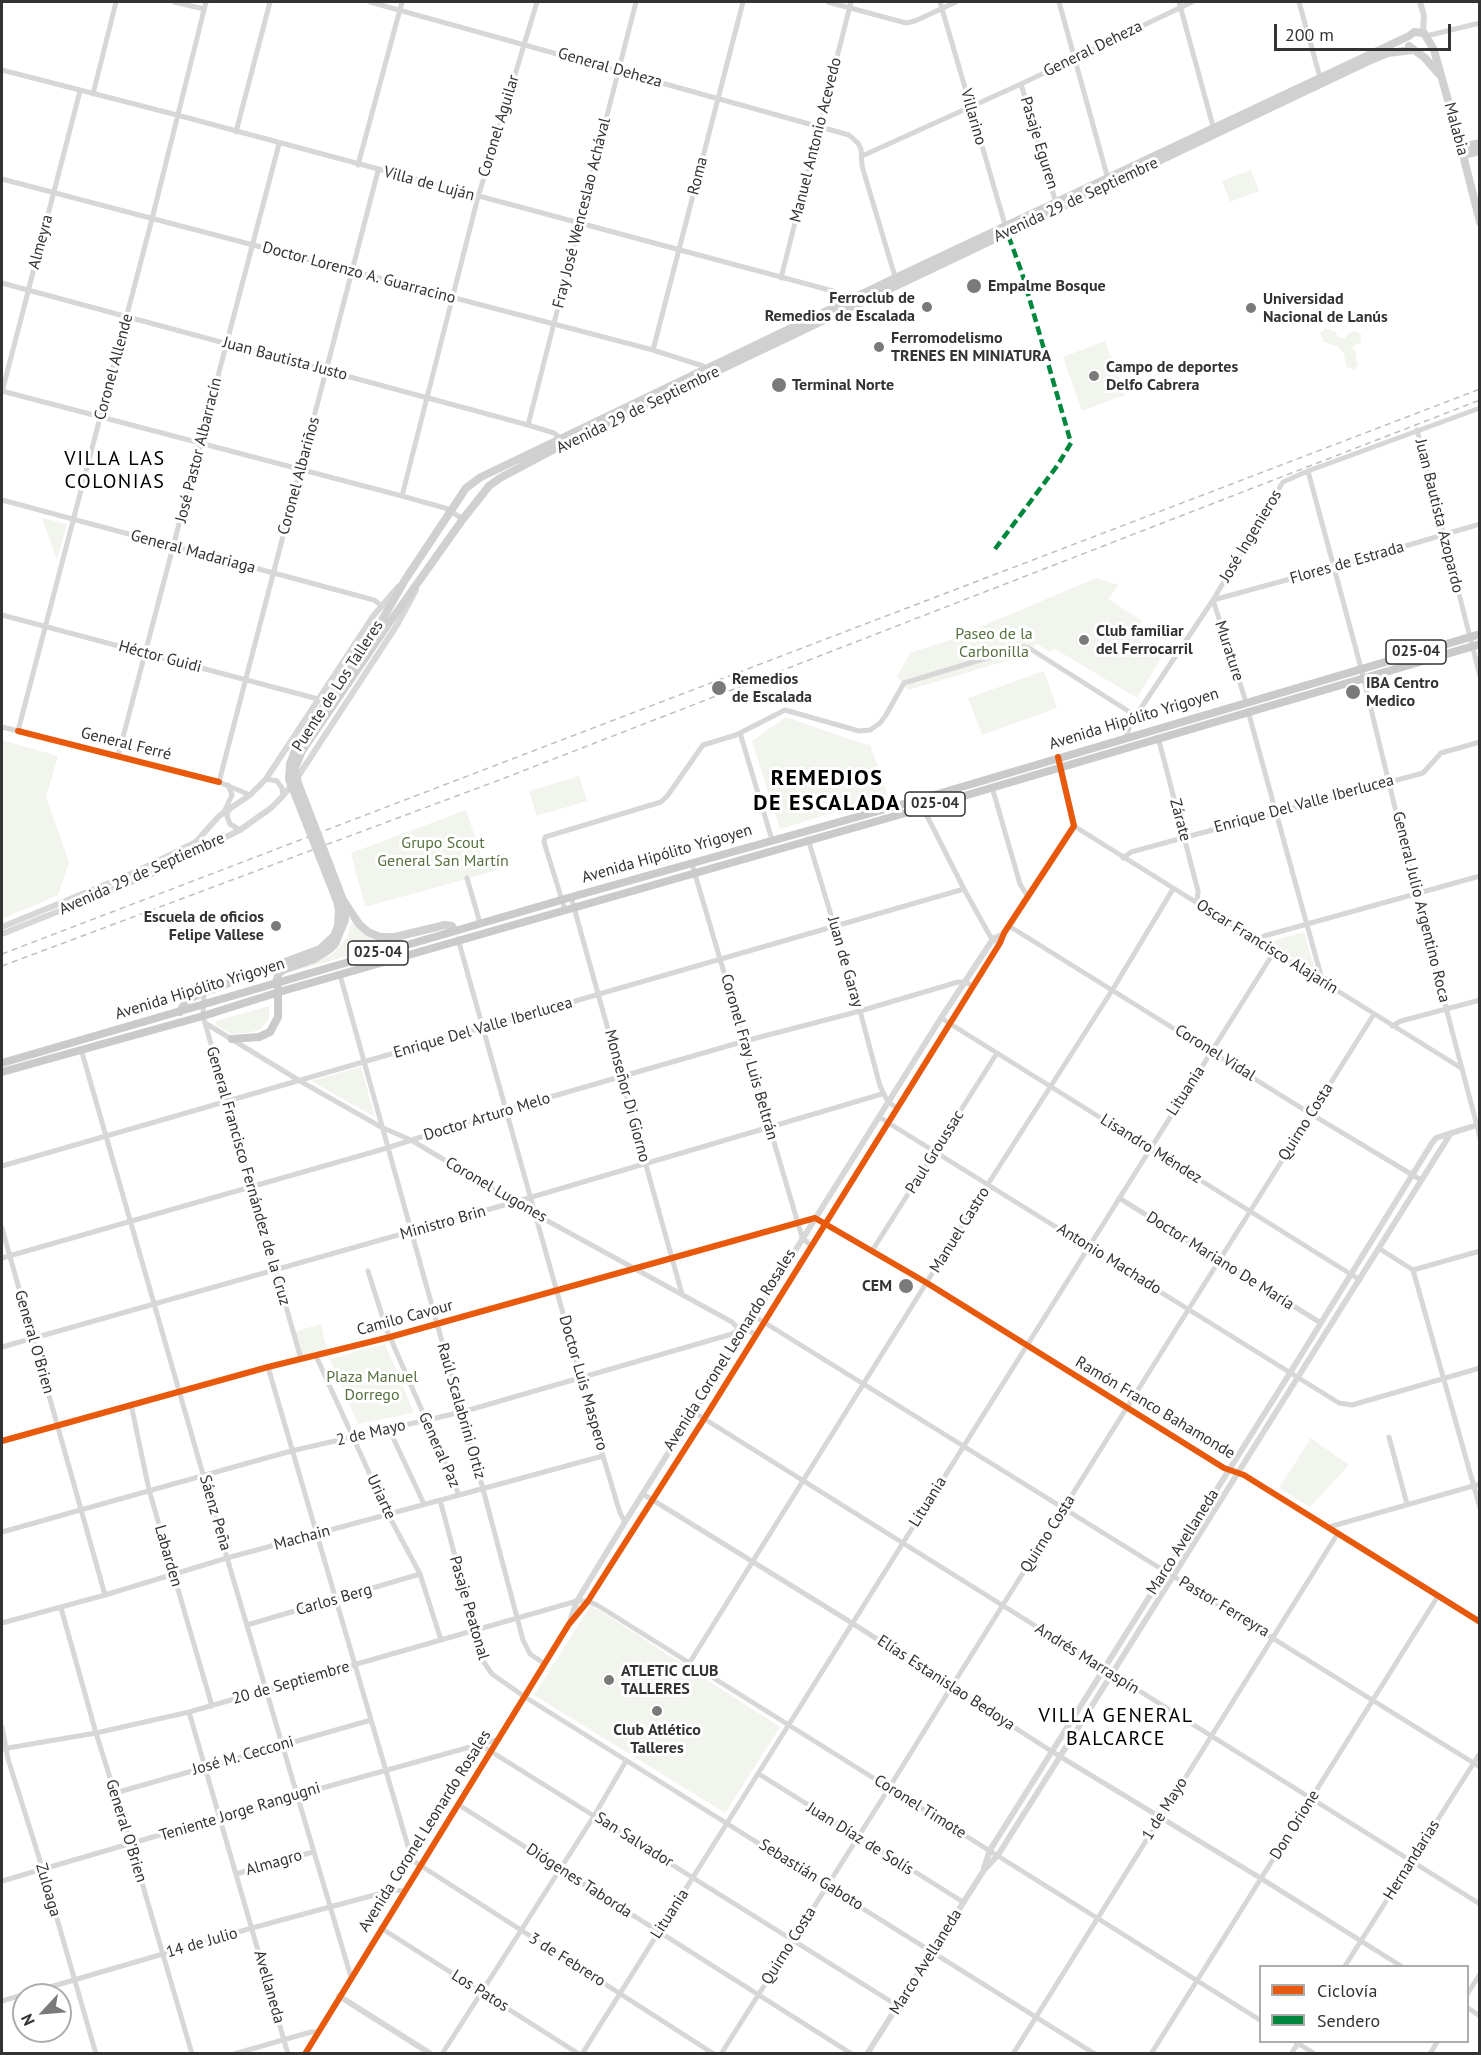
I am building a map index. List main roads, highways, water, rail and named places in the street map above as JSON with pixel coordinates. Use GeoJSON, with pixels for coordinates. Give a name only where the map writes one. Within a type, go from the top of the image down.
{"type":"FeatureCollection","features":[{"type":"Feature","properties":{"kind":"main road"},"geometry":{"type":"LineString","coordinates":[[1413,50],[1425,48],[1425,36],[1413,32],[1409,36],[1408,44],[1413,50],[1434,67],[1441,76]]}},
{"type":"Feature","properties":{"kind":"main road","name":"Avenida 29 de Septiembre"},"geometry":{"type":"LineString","coordinates":[[405,580],[472,482],[1109,182],[1409,36]]}},
{"type":"Feature","properties":{"kind":"main road","name":"Malabia"},"geometry":{"type":"LineString","coordinates":[[1425,36],[1434,50],[1479,222]]}},
{"type":"Feature","properties":{"kind":"main road","name":"Avenida 29 de Septiembre"},"geometry":{"type":"LineString","coordinates":[[1321,80],[1381,56],[1413,50]]}},
{"type":"Feature","properties":{"kind":"main road"},"geometry":{"type":"LineString","coordinates":[[1462,151],[1479,143]]}},
{"type":"Feature","properties":{"kind":"main road"},"geometry":{"type":"LineString","coordinates":[[1462,151],[1479,151]]}},
{"type":"Feature","properties":{"kind":"main road","name":"Avenida 29 de Septiembre"},"geometry":{"type":"LineString","coordinates":[[1006,229],[1056,203],[1109,182]]}},
{"type":"Feature","properties":{"kind":"main road","name":"Avenida 29 de Septiembre"},"geometry":{"type":"LineString","coordinates":[[424,576],[463,519],[495,482],[562,441]]}},
{"type":"Feature","properties":{"kind":"main road","name":"Puente de Los Talleres"},"geometry":{"type":"LineString","coordinates":[[282,967],[328,943],[334,936],[340,917],[337,901],[289,779],[291,758],[297,746],[384,623],[424,576]]}},
{"type":"Feature","properties":{"kind":"main road","name":"Puente de Los Talleres"},"geometry":{"type":"LineString","coordinates":[[405,580],[384,623],[302,751],[295,768],[298,783],[343,900],[359,924],[368,932],[380,937],[395,937],[445,925],[452,926],[455,931]]}},
{"type":"Feature","properties":{"kind":"main road","name":"Avenida Hipólito Yrigoyen"},"geometry":{"type":"LineString","coordinates":[[2,1072],[81,1049],[204,1020],[283,991],[992,787],[1126,737],[1361,668],[1475,640]]}},
{"type":"Feature","properties":{"kind":"main road","name":"Avenida Hipólito Yrigoyen"},"geometry":{"type":"LineString","coordinates":[[2,1063],[772,840],[1158,737],[1364,677],[1475,640]]}},
{"type":"Feature","properties":{"kind":"main road","name":"Puente de Los Talleres"},"geometry":{"type":"LineString","coordinates":[[180,1012],[184,1002],[204,992],[314,959],[330,949],[335,944],[345,920],[343,900]]}},
{"type":"Feature","properties":{"kind":"main road"},"geometry":{"type":"LineString","coordinates":[[232,1039],[266,1035],[273,1028],[278,1017],[283,991],[276,982],[282,967]]}},
{"type":"Feature","properties":{"kind":"railway"},"geometry":{"type":"LineString","coordinates":[[2,954],[1480,389]]}},
{"type":"Feature","properties":{"kind":"railway"},"geometry":{"type":"LineString","coordinates":[[2,966],[502,779],[1480,400]]}},
{"type":"Feature","properties":{"kind":"place","name":"Empalme Bosque"},"geometry":{"type":"Point","coordinates":[974,286]}},
{"type":"Feature","properties":{"kind":"place","name":"Ferroclub de Remedios de Escalada"},"geometry":{"type":"Point","coordinates":[927,307]}},
{"type":"Feature","properties":{"kind":"place","name":"Universidad Nacional de Lanús"},"geometry":{"type":"Point","coordinates":[1251,308]}},
{"type":"Feature","properties":{"kind":"place","name":"Ferromodelismo TRENES EN MINIATURA"},"geometry":{"type":"Point","coordinates":[879,347]}},
{"type":"Feature","properties":{"kind":"place","name":"Campo de deportes Delfo Cabrera"},"geometry":{"type":"Point","coordinates":[1094,376]}},
{"type":"Feature","properties":{"kind":"place","name":"Terminal Norte"},"geometry":{"type":"Point","coordinates":[779,385]}},
{"type":"Feature","properties":{"kind":"place","name":"Club familiar del Ferrocarril"},"geometry":{"type":"Point","coordinates":[1084,640]}},
{"type":"Feature","properties":{"kind":"place","name":"Remedios de Escalada"},"geometry":{"type":"Point","coordinates":[719,688]}},
{"type":"Feature","properties":{"kind":"place","name":"IBA Centro Medico"},"geometry":{"type":"Point","coordinates":[1353,692]}},
{"type":"Feature","properties":{"kind":"place","name":"Escuela de oficios Felipe Vallese"},"geometry":{"type":"Point","coordinates":[276,926]}},
{"type":"Feature","properties":{"kind":"place","name":"CEM"},"geometry":{"type":"Point","coordinates":[906,1286]}},
{"type":"Feature","properties":{"kind":"place","name":"ATLETIC CLUB TALLERES"},"geometry":{"type":"Point","coordinates":[609,1680]}},
{"type":"Feature","properties":{"kind":"place","name":"Club Atlético Talleres"},"geometry":{"type":"Point","coordinates":[657,1711]}},
{"type":"Feature","properties":{"kind":"district","name":"VILLA LAS COLONIAS"},"geometry":{"type":"Point","coordinates":[115,470]}},
{"type":"Feature","properties":{"kind":"district","name":"REMEDIOS DE ESCALADA"},"geometry":{"type":"Point","coordinates":[827,792]}},
{"type":"Feature","properties":{"kind":"district","name":"VILLA GENERAL BALCARCE"},"geometry":{"type":"Point","coordinates":[1116,1728]}},
{"type":"Feature","properties":{"kind":"park label","name":"Paseo de la Carbonilla"},"geometry":{"type":"Point","coordinates":[994,643]}},
{"type":"Feature","properties":{"kind":"park label","name":"Grupo Scout General San Martín"},"geometry":{"type":"Point","coordinates":[443,852]}},
{"type":"Feature","properties":{"kind":"park label","name":"Plaza Manuel Dorrego"},"geometry":{"type":"Point","coordinates":[372,1386]}}]}
